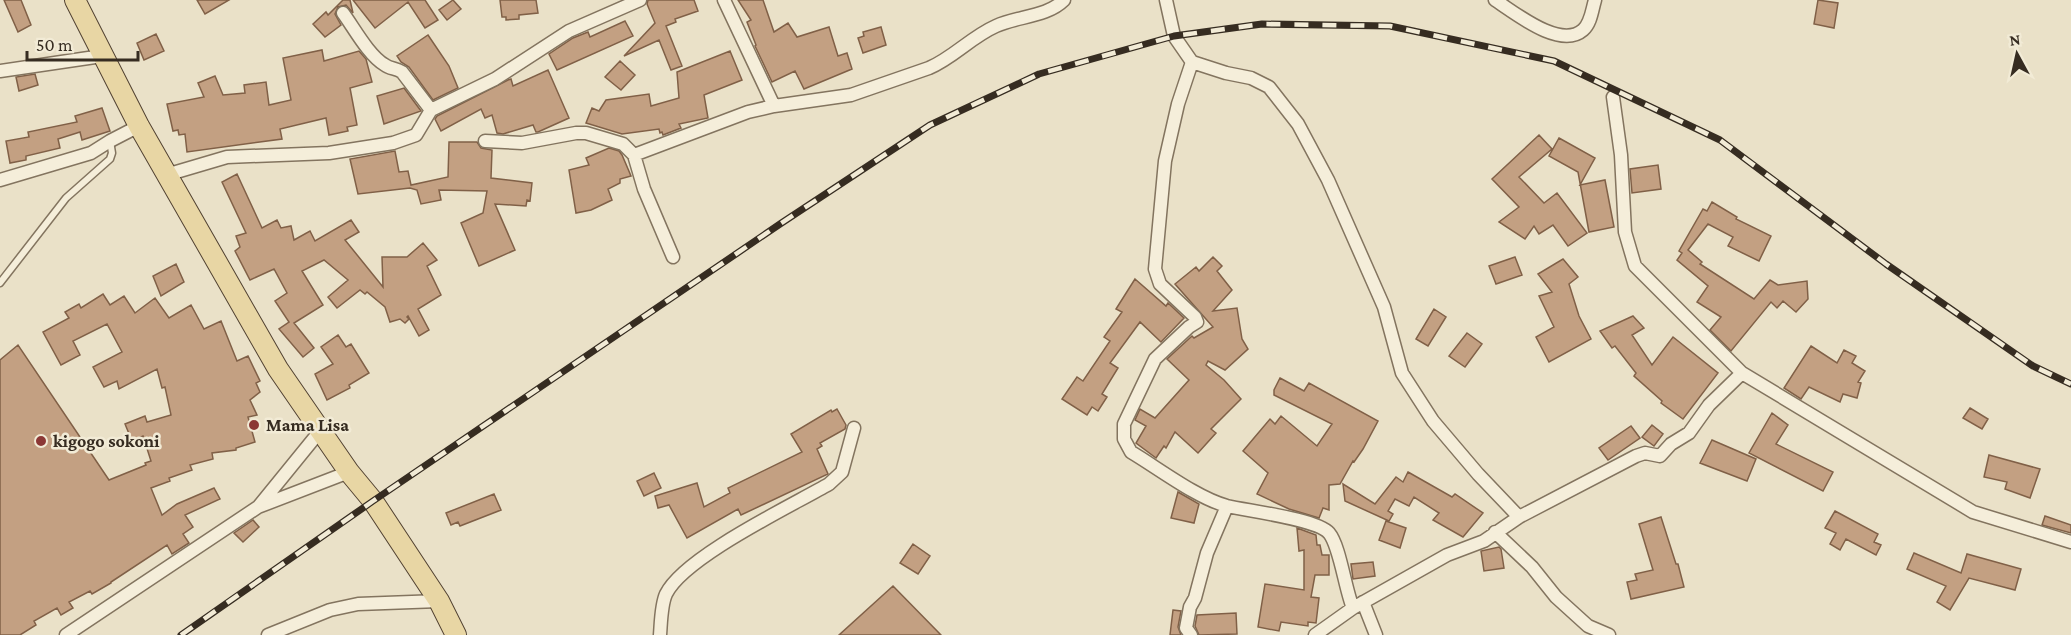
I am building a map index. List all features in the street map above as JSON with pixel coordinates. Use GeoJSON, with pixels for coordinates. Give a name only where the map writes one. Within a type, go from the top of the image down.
{"type":"FeatureCollection","features":[{"type":"Feature","properties":{"kind":"main road"},"geometry":{"type":"LineString","coordinates":[[75,0],[138,126],[278,369],[349,472],[373,501],[439,601],[456,635]]}},
{"type":"Feature","properties":{"kind":"street"},"geometry":{"type":"LineString","coordinates":[[166,175],[227,158],[329,153],[393,143],[416,135],[431,110],[495,79],[569,31],[640,0]]}},
{"type":"Feature","properties":{"kind":"street"},"geometry":{"type":"LineString","coordinates":[[724,0],[774,106]]}},
{"type":"Feature","properties":{"kind":"street"},"geometry":{"type":"LineString","coordinates":[[634,154],[748,112],[851,95],[929,68],[940,64],[981,34],[997,26],[1054,9],[1064,0]]}},
{"type":"Feature","properties":{"kind":"street"},"geometry":{"type":"LineString","coordinates":[[1166,0],[1174,36],[1192,62],[1251,78],[1269,87],[1298,124],[1328,180],[1384,307],[1402,373],[1433,421],[1478,474],[1519,517]]}},
{"type":"Feature","properties":{"kind":"street"},"geometry":{"type":"LineString","coordinates":[[1495,0],[1547,32],[1559,36],[1571,36],[1582,31],[1589,22],[1595,0]]}},
{"type":"Feature","properties":{"kind":"street"},"geometry":{"type":"LineString","coordinates":[[343,13],[374,56],[384,65],[402,72],[431,110]]}},
{"type":"Feature","properties":{"kind":"street"},"geometry":{"type":"LineString","coordinates":[[0,70],[102,56]]}},
{"type":"Feature","properties":{"kind":"street"},"geometry":{"type":"LineString","coordinates":[[1192,62],[1178,104],[1165,161],[1155,269],[1160,284],[1195,317],[1197,322],[1155,359],[1124,424],[1124,439],[1131,452],[1205,497],[1227,506],[1284,517],[1327,531],[1334,541],[1348,597],[1358,605],[1376,635]]}},
{"type":"Feature","properties":{"kind":"street"},"geometry":{"type":"LineString","coordinates":[[1613,97],[1621,155],[1625,232],[1635,266],[1742,372],[1973,512],[2071,542]]}},
{"type":"Feature","properties":{"kind":"street"},"geometry":{"type":"LineString","coordinates":[[0,180],[91,153],[138,126]]}},
{"type":"Feature","properties":{"kind":"street"},"geometry":{"type":"LineString","coordinates":[[485,141],[522,143],[586,133],[618,141],[628,147],[634,154],[644,189],[673,257]]}},
{"type":"Feature","properties":{"kind":"street"},"geometry":{"type":"LineString","coordinates":[[1315,635],[1358,605],[1447,555],[1484,541],[1519,517],[1636,456],[1645,453],[1660,456],[1671,444],[1689,433],[1709,405],[1742,372]]}},
{"type":"Feature","properties":{"kind":"street"},"geometry":{"type":"LineString","coordinates":[[662,634],[665,595],[676,580],[709,552],[829,484],[842,471],[854,428]]}},
{"type":"Feature","properties":{"kind":"street"},"geometry":{"type":"LineString","coordinates":[[258,507],[320,430]]}},
{"type":"Feature","properties":{"kind":"street"},"geometry":{"type":"LineString","coordinates":[[66,635],[258,507],[349,472]]}},
{"type":"Feature","properties":{"kind":"street"},"geometry":{"type":"LineString","coordinates":[[1191,635],[1186,628],[1190,607],[1195,598],[1217,527],[1227,506]]}},
{"type":"Feature","properties":{"kind":"street"},"geometry":{"type":"LineString","coordinates":[[1495,532],[1532,567],[1556,597],[1588,626],[1609,635]]}},
{"type":"Feature","properties":{"kind":"street"},"geometry":{"type":"LineString","coordinates":[[268,635],[330,610],[358,604],[439,601]]}},
{"type":"Feature","properties":{"kind":"lane"},"geometry":{"type":"LineString","coordinates":[[0,283],[66,198],[110,159],[112,153],[110,141]]}},
{"type":"Feature","properties":{"kind":"building"},"geometry":{"type":"Polygon","coordinates":[[[4,0],[21,0],[31,25],[18,32],[4,0]]]}},
{"type":"Feature","properties":{"kind":"building"},"geometry":{"type":"Polygon","coordinates":[[[197,0],[229,0],[205,14],[197,0]]]}},
{"type":"Feature","properties":{"kind":"building"},"geometry":{"type":"Polygon","coordinates":[[[343,0],[350,0],[353,13],[346,5],[338,7],[335,14],[341,25],[325,37],[313,24],[326,12],[328,15],[343,0]]]}},
{"type":"Feature","properties":{"kind":"building"},"geometry":{"type":"Polygon","coordinates":[[[353,0],[425,0],[438,20],[425,28],[408,2],[375,28],[353,0]]]}},
{"type":"Feature","properties":{"kind":"building"},"geometry":{"type":"Polygon","coordinates":[[[453,0],[461,9],[447,20],[439,10],[453,0]]]}},
{"type":"Feature","properties":{"kind":"building"},"geometry":{"type":"Polygon","coordinates":[[[500,0],[536,0],[538,13],[519,15],[519,19],[506,20],[506,17],[502,17],[500,0]]]}},
{"type":"Feature","properties":{"kind":"building"},"geometry":{"type":"Polygon","coordinates":[[[648,0],[694,0],[698,11],[675,19],[676,22],[666,26],[682,66],[671,70],[659,40],[624,56],[655,23],[647,4],[648,0]]]}},
{"type":"Feature","properties":{"kind":"building"},"geometry":{"type":"Polygon","coordinates":[[[738,0],[763,0],[774,32],[788,23],[797,37],[829,27],[838,56],[847,53],[852,69],[804,89],[795,71],[772,82],[755,46],[747,22],[751,20],[738,0]]]}},
{"type":"Feature","properties":{"kind":"building"},"geometry":{"type":"Polygon","coordinates":[[[1818,0],[1838,3],[1834,28],[1814,24],[1818,0]]]}},
{"type":"Feature","properties":{"kind":"building"},"geometry":{"type":"Polygon","coordinates":[[[625,21],[633,36],[557,70],[549,54],[573,38],[588,32],[590,37],[625,21]]]}},
{"type":"Feature","properties":{"kind":"building"},"geometry":{"type":"Polygon","coordinates":[[[881,27],[886,45],[863,53],[858,38],[864,36],[863,32],[881,27]]]}},
{"type":"Feature","properties":{"kind":"building"},"geometry":{"type":"Polygon","coordinates":[[[156,34],[164,51],[144,60],[137,43],[156,34]]]}},
{"type":"Feature","properties":{"kind":"building"},"geometry":{"type":"Polygon","coordinates":[[[428,35],[449,66],[458,88],[433,100],[409,67],[397,56],[428,35]]]}},
{"type":"Feature","properties":{"kind":"building"},"geometry":{"type":"Polygon","coordinates":[[[322,50],[324,61],[359,51],[366,59],[372,82],[350,88],[357,125],[347,127],[348,131],[329,135],[326,118],[280,129],[282,139],[187,152],[185,134],[179,135],[178,130],[173,131],[167,104],[204,97],[198,83],[215,76],[223,95],[245,93],[244,85],[266,82],[269,105],[291,100],[283,58],[322,50]]]}},
{"type":"Feature","properties":{"kind":"building"},"geometry":{"type":"Polygon","coordinates":[[[730,51],[742,80],[704,95],[708,118],[679,124],[681,128],[663,135],[659,129],[622,134],[586,123],[592,108],[599,111],[606,100],[649,94],[651,106],[679,98],[677,72],[730,51]]]}},
{"type":"Feature","properties":{"kind":"building"},"geometry":{"type":"Polygon","coordinates":[[[620,61],[635,75],[621,90],[605,77],[620,61]]]}},
{"type":"Feature","properties":{"kind":"building"},"geometry":{"type":"Polygon","coordinates":[[[548,70],[569,118],[538,132],[533,125],[503,134],[497,133],[492,115],[485,118],[481,109],[441,131],[435,119],[508,80],[511,79],[513,86],[548,70]]]}},
{"type":"Feature","properties":{"kind":"building"},"geometry":{"type":"Polygon","coordinates":[[[35,74],[38,85],[19,91],[16,77],[35,74]]]}},
{"type":"Feature","properties":{"kind":"building"},"geometry":{"type":"Polygon","coordinates":[[[404,88],[421,111],[384,124],[377,96],[404,88]]]}},
{"type":"Feature","properties":{"kind":"building"},"geometry":{"type":"Polygon","coordinates":[[[102,108],[110,131],[82,140],[80,132],[58,139],[60,148],[26,156],[26,160],[10,163],[6,141],[29,137],[28,132],[77,122],[75,116],[102,108]]]}},
{"type":"Feature","properties":{"kind":"building"},"geometry":{"type":"Polygon","coordinates":[[[1539,135],[1552,149],[1519,177],[1544,203],[1557,193],[1587,233],[1568,246],[1553,225],[1539,234],[1534,226],[1525,239],[1499,222],[1519,207],[1492,179],[1539,135]]]}},
{"type":"Feature","properties":{"kind":"building"},"geometry":{"type":"Polygon","coordinates":[[[1559,138],[1595,158],[1580,184],[1578,172],[1549,156],[1559,138]]]}},
{"type":"Feature","properties":{"kind":"building"},"geometry":{"type":"Polygon","coordinates":[[[449,142],[477,142],[481,148],[492,150],[491,178],[532,183],[530,201],[527,200],[526,206],[495,204],[515,250],[479,266],[461,223],[483,213],[487,191],[439,190],[441,200],[421,204],[417,190],[410,188],[358,194],[350,159],[395,151],[399,172],[408,171],[411,185],[448,177],[449,142]]]}},
{"type":"Feature","properties":{"kind":"building"},"geometry":{"type":"Polygon","coordinates":[[[609,148],[619,151],[631,176],[620,179],[620,183],[608,189],[612,200],[591,210],[576,213],[569,170],[589,165],[586,158],[609,148]]]}},
{"type":"Feature","properties":{"kind":"building"},"geometry":{"type":"Polygon","coordinates":[[[1658,165],[1661,189],[1632,193],[1630,169],[1658,165]]]}},
{"type":"Feature","properties":{"kind":"building"},"geometry":{"type":"Polygon","coordinates":[[[237,174],[262,228],[277,220],[281,228],[291,226],[294,240],[310,231],[315,241],[351,220],[359,232],[345,240],[383,287],[382,257],[407,257],[423,243],[437,260],[427,266],[441,295],[418,309],[429,330],[419,336],[408,316],[409,319],[405,323],[400,319],[390,322],[385,307],[367,292],[365,294],[360,290],[337,308],[328,297],[348,280],[324,260],[302,271],[323,305],[294,323],[314,348],[303,357],[279,329],[289,322],[275,301],[287,293],[274,269],[250,280],[235,251],[240,247],[236,236],[246,233],[222,182],[237,174]]]}},
{"type":"Feature","properties":{"kind":"building"},"geometry":{"type":"Polygon","coordinates":[[[1605,180],[1614,227],[1589,232],[1580,185],[1605,180]]]}},
{"type":"Feature","properties":{"kind":"building"},"geometry":{"type":"Polygon","coordinates":[[[1712,202],[1737,217],[1736,219],[1771,236],[1759,261],[1728,246],[1733,237],[1708,224],[1688,250],[1702,262],[1700,264],[1754,299],[1770,280],[1778,285],[1807,281],[1808,299],[1796,312],[1783,301],[1777,308],[1771,302],[1731,351],[1710,330],[1721,317],[1697,302],[1708,286],[1677,260],[1682,253],[1679,251],[1703,209],[1707,211],[1712,202]]]}},
{"type":"Feature","properties":{"kind":"building"},"geometry":{"type":"Polygon","coordinates":[[[1213,257],[1222,266],[1217,271],[1232,290],[1213,311],[1237,308],[1242,339],[1248,349],[1225,370],[1208,361],[1206,365],[1241,399],[1211,429],[1216,433],[1198,453],[1175,432],[1166,448],[1164,446],[1156,458],[1136,443],[1146,426],[1135,420],[1140,409],[1155,418],[1189,380],[1167,359],[1192,336],[1194,338],[1213,327],[1175,284],[1196,267],[1199,271],[1213,257]]]}},
{"type":"Feature","properties":{"kind":"building"},"geometry":{"type":"Polygon","coordinates":[[[1515,257],[1522,275],[1496,284],[1489,266],[1515,257]]]}},
{"type":"Feature","properties":{"kind":"building"},"geometry":{"type":"Polygon","coordinates":[[[1563,259],[1578,277],[1569,284],[1579,316],[1591,339],[1549,362],[1536,337],[1554,327],[1539,296],[1552,292],[1538,274],[1563,259]]]}},
{"type":"Feature","properties":{"kind":"building"},"geometry":{"type":"Polygon","coordinates":[[[176,264],[184,282],[161,296],[153,276],[176,264]]]}},
{"type":"Feature","properties":{"kind":"building"},"geometry":{"type":"Polygon","coordinates":[[[1135,279],[1166,306],[1168,303],[1184,318],[1161,342],[1140,322],[1110,363],[1118,368],[1102,394],[1107,397],[1098,411],[1092,407],[1087,415],[1062,399],[1077,377],[1083,381],[1110,341],[1104,337],[1122,312],[1116,309],[1135,279]]]}},
{"type":"Feature","properties":{"kind":"building"},"geometry":{"type":"Polygon","coordinates":[[[103,294],[110,305],[124,296],[135,313],[155,298],[169,318],[191,305],[204,329],[221,321],[237,361],[248,356],[260,381],[256,383],[260,392],[250,400],[257,415],[248,417],[255,442],[236,448],[236,450],[212,453],[213,459],[190,465],[192,470],[169,478],[170,481],[151,488],[162,515],[177,504],[214,488],[220,499],[185,515],[193,527],[183,534],[189,543],[172,554],[167,545],[111,583],[92,594],[90,591],[69,602],[73,608],[61,615],[57,608],[34,621],[36,625],[20,635],[0,635],[0,360],[18,345],[109,480],[151,461],[143,436],[132,441],[125,424],[145,416],[147,422],[171,415],[165,387],[162,388],[157,369],[119,389],[117,381],[104,387],[93,367],[122,352],[107,324],[73,341],[80,355],[61,365],[43,332],[69,318],[65,312],[79,304],[81,308],[103,294]]]}},
{"type":"Feature","properties":{"kind":"building"},"geometry":{"type":"Polygon","coordinates":[[[1434,309],[1446,317],[1428,346],[1416,339],[1434,309]]]}},
{"type":"Feature","properties":{"kind":"building"},"geometry":{"type":"Polygon","coordinates":[[[1633,316],[1644,328],[1632,335],[1652,365],[1673,337],[1718,373],[1683,419],[1661,403],[1662,401],[1634,376],[1636,373],[1615,346],[1612,348],[1600,331],[1633,316]]]}},
{"type":"Feature","properties":{"kind":"building"},"geometry":{"type":"Polygon","coordinates":[[[1467,333],[1482,344],[1465,367],[1449,356],[1467,333]]]}},
{"type":"Feature","properties":{"kind":"building"},"geometry":{"type":"Polygon","coordinates":[[[338,335],[346,347],[351,344],[369,373],[349,385],[350,388],[327,400],[315,374],[333,364],[321,347],[338,335]]]}},
{"type":"Feature","properties":{"kind":"building"},"geometry":{"type":"Polygon","coordinates":[[[1811,346],[1837,363],[1844,350],[1856,356],[1852,363],[1865,371],[1858,382],[1861,383],[1857,398],[1843,394],[1840,402],[1809,387],[1801,399],[1784,388],[1811,346]]]}},
{"type":"Feature","properties":{"kind":"building"},"geometry":{"type":"Polygon","coordinates":[[[1280,378],[1304,391],[1309,383],[1378,421],[1340,484],[1329,485],[1329,510],[1323,508],[1319,518],[1289,509],[1257,494],[1268,473],[1243,451],[1270,419],[1275,424],[1281,416],[1317,446],[1332,424],[1274,395],[1280,378]]]}},
{"type":"Feature","properties":{"kind":"building"},"geometry":{"type":"Polygon","coordinates":[[[1970,408],[1988,419],[1982,429],[1963,418],[1970,408]]]}},
{"type":"Feature","properties":{"kind":"building"},"geometry":{"type":"Polygon","coordinates":[[[837,409],[846,425],[845,429],[820,443],[822,446],[817,449],[828,474],[741,515],[738,509],[687,538],[669,505],[658,508],[655,496],[697,483],[704,507],[730,493],[728,488],[802,452],[791,434],[831,410],[832,412],[837,409]]]}},
{"type":"Feature","properties":{"kind":"building"},"geometry":{"type":"Polygon","coordinates":[[[1772,413],[1788,425],[1776,444],[1833,472],[1823,491],[1749,453],[1772,413]]]}},
{"type":"Feature","properties":{"kind":"building"},"geometry":{"type":"Polygon","coordinates":[[[1652,425],[1663,434],[1654,446],[1642,437],[1652,425]]]}},
{"type":"Feature","properties":{"kind":"building"},"geometry":{"type":"Polygon","coordinates":[[[1631,426],[1640,438],[1608,460],[1599,448],[1631,426]]]}},
{"type":"Feature","properties":{"kind":"building"},"geometry":{"type":"Polygon","coordinates":[[[1712,440],[1756,459],[1747,481],[1700,463],[1712,440]]]}},
{"type":"Feature","properties":{"kind":"building"},"geometry":{"type":"Polygon","coordinates":[[[1989,455],[2040,469],[2030,498],[2005,489],[2007,482],[1984,477],[1989,455]]]}},
{"type":"Feature","properties":{"kind":"building"},"geometry":{"type":"Polygon","coordinates":[[[1408,472],[1452,497],[1455,494],[1483,513],[1463,537],[1433,520],[1439,513],[1414,497],[1409,506],[1395,499],[1388,511],[1393,514],[1389,521],[1345,501],[1343,484],[1375,504],[1396,477],[1403,482],[1408,472]]]}},
{"type":"Feature","properties":{"kind":"building"},"geometry":{"type":"Polygon","coordinates":[[[654,473],[661,488],[644,496],[637,481],[654,473]]]}},
{"type":"Feature","properties":{"kind":"building"},"geometry":{"type":"Polygon","coordinates":[[[1178,492],[1199,504],[1194,523],[1171,518],[1178,492]]]}},
{"type":"Feature","properties":{"kind":"building"},"geometry":{"type":"Polygon","coordinates":[[[494,494],[501,510],[460,526],[458,522],[451,525],[446,513],[494,494]]]}},
{"type":"Feature","properties":{"kind":"building"},"geometry":{"type":"Polygon","coordinates":[[[1835,511],[1878,534],[1874,542],[1881,545],[1876,555],[1846,539],[1840,550],[1830,544],[1836,533],[1825,528],[1835,511]]]}},
{"type":"Feature","properties":{"kind":"building"},"geometry":{"type":"Polygon","coordinates":[[[2045,516],[2071,525],[2071,533],[2042,525],[2045,516]]]}},
{"type":"Feature","properties":{"kind":"building"},"geometry":{"type":"Polygon","coordinates":[[[1661,517],[1684,587],[1631,599],[1627,582],[1637,580],[1635,574],[1653,570],[1639,524],[1661,517]]]}},
{"type":"Feature","properties":{"kind":"building"},"geometry":{"type":"Polygon","coordinates":[[[253,520],[259,527],[243,542],[234,533],[253,520]]]}},
{"type":"Feature","properties":{"kind":"building"},"geometry":{"type":"Polygon","coordinates":[[[1386,521],[1406,528],[1400,548],[1379,540],[1386,521]]]}},
{"type":"Feature","properties":{"kind":"building"},"geometry":{"type":"Polygon","coordinates":[[[1297,528],[1316,535],[1317,545],[1320,545],[1322,555],[1329,555],[1329,575],[1315,575],[1311,597],[1319,598],[1316,623],[1308,622],[1308,626],[1281,622],[1279,631],[1258,627],[1265,584],[1304,590],[1304,550],[1299,551],[1297,528]]]}},
{"type":"Feature","properties":{"kind":"building"},"geometry":{"type":"Polygon","coordinates":[[[913,544],[930,556],[918,574],[900,563],[913,544]]]}},
{"type":"Feature","properties":{"kind":"building"},"geometry":{"type":"Polygon","coordinates":[[[1499,547],[1504,568],[1484,571],[1481,551],[1499,547]]]}},
{"type":"Feature","properties":{"kind":"building"},"geometry":{"type":"Polygon","coordinates":[[[1914,553],[1961,573],[1967,554],[2021,569],[2015,590],[1969,578],[1950,610],[1937,602],[1946,586],[1907,569],[1914,553]]]}},
{"type":"Feature","properties":{"kind":"building"},"geometry":{"type":"Polygon","coordinates":[[[1373,562],[1375,576],[1353,579],[1351,564],[1373,562]]]}},
{"type":"Feature","properties":{"kind":"building"},"geometry":{"type":"Polygon","coordinates":[[[893,586],[941,635],[839,635],[893,586]]]}},
{"type":"Feature","properties":{"kind":"building"},"geometry":{"type":"Polygon","coordinates":[[[1173,610],[1181,611],[1178,627],[1181,635],[1170,635],[1173,610]]]}},
{"type":"Feature","properties":{"kind":"building"},"geometry":{"type":"Polygon","coordinates":[[[1236,613],[1237,634],[1199,635],[1195,626],[1197,615],[1236,613]]]}},
{"type":"Feature","properties":{"kind":"railway"},"geometry":{"type":"LineString","coordinates":[[181,635],[373,501],[780,224],[930,125],[1039,74],[1174,36],[1262,24],[1390,26],[1554,61],[1720,140],[1886,264],[2033,366],[2071,384]]}},
{"type":"Feature","properties":{"kind":"place","name":"Mama Lisa"},"geometry":{"type":"Point","coordinates":[254,425]}},
{"type":"Feature","properties":{"kind":"place","name":"kigogo sokoni"},"geometry":{"type":"Point","coordinates":[41,441]}}]}
